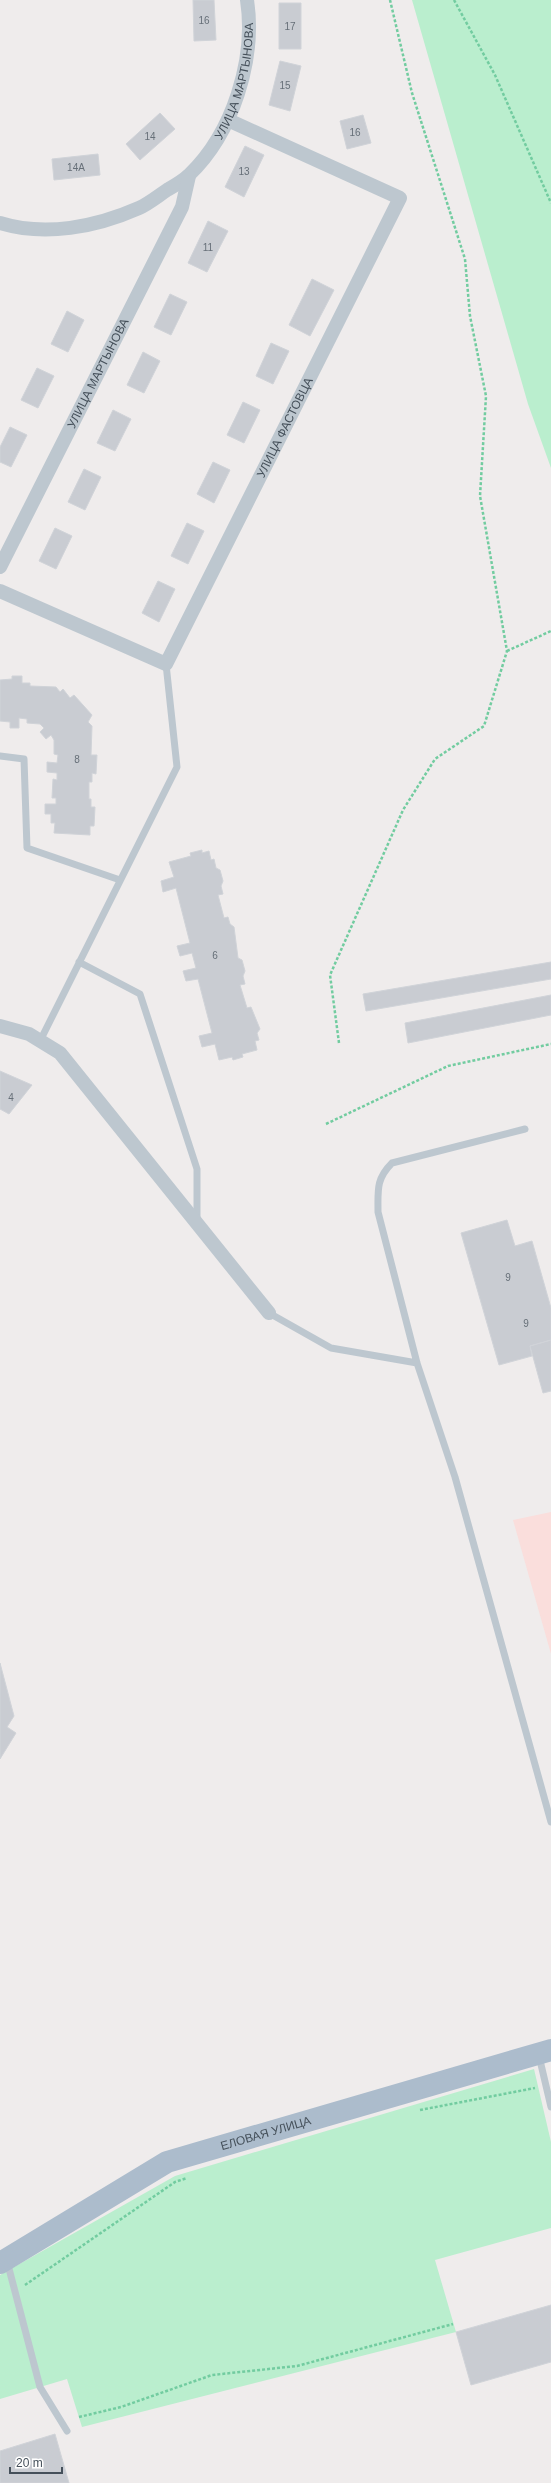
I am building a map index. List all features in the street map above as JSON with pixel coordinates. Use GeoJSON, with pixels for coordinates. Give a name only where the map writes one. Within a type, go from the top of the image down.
{"type":"FeatureCollection","features":[{"type":"Feature","properties":{"kind":"main road","name":"ЕЛОВАЯ УЛИЦА"},"geometry":{"type":"LineString","coordinates":[[3,2261],[167,2162],[545,2052]]}},
{"type":"Feature","properties":{"kind":"street","name":"УЛИЦА МАРТЫНОВА"},"geometry":{"type":"LineString","coordinates":[[0,567],[182,207],[189,176],[228,120],[245,72],[250,21],[247,0]]}},
{"type":"Feature","properties":{"kind":"street","name":"УЛИЦА ФАСТОВЦА"},"geometry":{"type":"LineString","coordinates":[[166,664],[400,198],[228,120]]}},
{"type":"Feature","properties":{"kind":"street","name":"УЛИЦА МАРТЫНОВА"},"geometry":{"type":"LineString","coordinates":[[0,223],[17,228],[80,228],[139,208],[189,176]]}},
{"type":"Feature","properties":{"kind":"street"},"geometry":{"type":"LineString","coordinates":[[0,591],[166,664]]}},
{"type":"Feature","properties":{"kind":"street"},"geometry":{"type":"LineString","coordinates":[[0,1026],[29,1034],[60,1053],[269,1313]]}},
{"type":"Feature","properties":{"kind":"lane"},"geometry":{"type":"LineString","coordinates":[[40,1041],[176,767],[166,664]]}},
{"type":"Feature","properties":{"kind":"lane"},"geometry":{"type":"LineString","coordinates":[[0,756],[24,759],[27,848],[120,880]]}},
{"type":"Feature","properties":{"kind":"lane"},"geometry":{"type":"LineString","coordinates":[[79,962],[140,994],[197,1169],[197,1224]]}},
{"type":"Feature","properties":{"kind":"lane"},"geometry":{"type":"LineString","coordinates":[[524,1128],[392,1163],[382,1174],[378,1190],[378,1212],[417,1363],[455,1477],[551,1822]]}},
{"type":"Feature","properties":{"kind":"lane"},"geometry":{"type":"LineString","coordinates":[[269,1313],[331,1348],[417,1363]]}},
{"type":"Feature","properties":{"kind":"lane"},"geometry":{"type":"LineString","coordinates":[[545,2052],[546,2086],[551,2107]]}},
{"type":"Feature","properties":{"kind":"lane"},"geometry":{"type":"LineString","coordinates":[[3,2261],[15,2291],[40,2387],[67,2431]]}},
{"type":"Feature","properties":{"kind":"path"},"geometry":{"type":"LineString","coordinates":[[339,1043],[330,975],[403,810],[435,759],[484,726],[507,651],[480,496],[486,396],[470,316],[465,259],[412,93],[390,0]]}},
{"type":"Feature","properties":{"kind":"path"},"geometry":{"type":"LineString","coordinates":[[454,0],[495,75],[551,203]]}},
{"type":"Feature","properties":{"kind":"path"},"geometry":{"type":"LineString","coordinates":[[507,651],[551,631]]}},
{"type":"Feature","properties":{"kind":"path"},"geometry":{"type":"LineString","coordinates":[[326,1124],[448,1066],[551,1044]]}},
{"type":"Feature","properties":{"kind":"path"},"geometry":{"type":"LineString","coordinates":[[415,2111],[546,2086]]}},
{"type":"Feature","properties":{"kind":"path"},"geometry":{"type":"LineString","coordinates":[[15,2291],[175,2182],[190,2178]]}},
{"type":"Feature","properties":{"kind":"path"},"geometry":{"type":"LineString","coordinates":[[79,2417],[120,2407],[212,2375],[297,2366],[453,2324]]}},
{"type":"Feature","properties":{"kind":"shaded area"},"geometry":{"type":"Polygon","coordinates":[[[551,1512],[551,1654],[513,1520],[551,1512]]]}},
{"type":"Feature","properties":{"kind":"green space"},"geometry":{"type":"Polygon","coordinates":[[[412,0],[551,0],[551,468],[528,404],[412,0]]]}},
{"type":"Feature","properties":{"kind":"green space"},"geometry":{"type":"Polygon","coordinates":[[[534,2069],[551,2142],[551,2228],[435,2260],[456,2332],[82,2427],[67,2379],[0,2399],[0,2275],[175,2176],[534,2069]]]}},
{"type":"Feature","properties":{"kind":"building"},"geometry":{"type":"Polygon","coordinates":[[[193,0],[214,0],[216,40],[194,41],[193,0]]]}},
{"type":"Feature","properties":{"kind":"building"},"geometry":{"type":"Polygon","coordinates":[[[279,3],[301,3],[301,49],[279,49],[279,3]]]}},
{"type":"Feature","properties":{"kind":"building"},"geometry":{"type":"Polygon","coordinates":[[[280,61],[301,66],[290,111],[269,105],[280,61]]]}},
{"type":"Feature","properties":{"kind":"building"},"geometry":{"type":"Polygon","coordinates":[[[160,113],[175,129],[140,160],[126,144],[160,113]]]}},
{"type":"Feature","properties":{"kind":"building"},"geometry":{"type":"Polygon","coordinates":[[[363,115],[371,143],[347,149],[340,121],[363,115]]]}},
{"type":"Feature","properties":{"kind":"building"},"geometry":{"type":"Polygon","coordinates":[[[245,146],[264,155],[244,197],[225,187],[245,146]]]}},
{"type":"Feature","properties":{"kind":"building"},"geometry":{"type":"Polygon","coordinates":[[[98,154],[100,175],[54,180],[52,159],[98,154]]]}},
{"type":"Feature","properties":{"kind":"building"},"geometry":{"type":"Polygon","coordinates":[[[208,221],[228,231],[207,272],[188,263],[208,221]]]}},
{"type":"Feature","properties":{"kind":"building"},"geometry":{"type":"Polygon","coordinates":[[[312,279],[334,290],[310,336],[289,325],[312,279]]]}},
{"type":"Feature","properties":{"kind":"building"},"geometry":{"type":"Polygon","coordinates":[[[170,294],[187,302],[171,335],[154,327],[170,294]]]}},
{"type":"Feature","properties":{"kind":"building"},"geometry":{"type":"Polygon","coordinates":[[[67,311],[84,320],[68,352],[51,344],[67,311]]]}},
{"type":"Feature","properties":{"kind":"building"},"geometry":{"type":"Polygon","coordinates":[[[271,343],[289,351],[273,384],[256,376],[271,343]]]}},
{"type":"Feature","properties":{"kind":"building"},"geometry":{"type":"Polygon","coordinates":[[[143,352],[160,361],[144,393],[127,385],[143,352]]]}},
{"type":"Feature","properties":{"kind":"building"},"geometry":{"type":"Polygon","coordinates":[[[37,368],[54,376],[38,408],[21,400],[37,368]]]}},
{"type":"Feature","properties":{"kind":"building"},"geometry":{"type":"Polygon","coordinates":[[[243,402],[260,410],[244,443],[227,435],[243,402]]]}},
{"type":"Feature","properties":{"kind":"building"},"geometry":{"type":"Polygon","coordinates":[[[113,410],[131,419],[115,451],[97,443],[113,410]]]}},
{"type":"Feature","properties":{"kind":"building"},"geometry":{"type":"Polygon","coordinates":[[[10,427],[27,435],[11,467],[0,462],[0,447],[10,427]]]}},
{"type":"Feature","properties":{"kind":"building"},"geometry":{"type":"Polygon","coordinates":[[[213,462],[230,470],[214,503],[197,494],[213,462]]]}},
{"type":"Feature","properties":{"kind":"building"},"geometry":{"type":"Polygon","coordinates":[[[84,469],[101,477],[85,510],[68,502],[84,469]]]}},
{"type":"Feature","properties":{"kind":"building"},"geometry":{"type":"Polygon","coordinates":[[[187,523],[204,531],[188,564],[171,556],[187,523]]]}},
{"type":"Feature","properties":{"kind":"building"},"geometry":{"type":"Polygon","coordinates":[[[55,528],[72,536],[56,569],[39,561],[55,528]]]}},
{"type":"Feature","properties":{"kind":"building"},"geometry":{"type":"Polygon","coordinates":[[[158,581],[175,589],[159,622],[142,613],[158,581]]]}},
{"type":"Feature","properties":{"kind":"building"},"geometry":{"type":"Polygon","coordinates":[[[12,676],[22,676],[22,683],[30,683],[30,686],[56,687],[60,692],[63,689],[70,698],[74,695],[92,715],[88,722],[92,726],[91,755],[97,755],[96,774],[92,773],[92,782],[89,782],[89,799],[91,799],[91,807],[95,807],[94,826],[90,826],[90,835],[54,833],[55,823],[51,823],[51,814],[45,814],[45,804],[56,804],[56,798],[52,798],[53,779],[57,780],[57,773],[47,772],[47,762],[57,763],[58,755],[54,754],[54,740],[51,735],[46,739],[40,732],[44,728],[40,724],[27,723],[27,719],[19,718],[19,728],[10,728],[10,722],[0,721],[0,680],[12,679],[12,676]]]}},
{"type":"Feature","properties":{"kind":"building"},"geometry":{"type":"Polygon","coordinates":[[[202,850],[202,853],[209,851],[211,860],[214,859],[216,868],[220,870],[223,881],[221,886],[223,894],[218,895],[224,918],[228,917],[230,924],[234,927],[238,958],[242,960],[245,971],[243,976],[245,984],[240,985],[247,1008],[251,1007],[260,1029],[257,1033],[259,1040],[255,1041],[257,1050],[242,1054],[243,1057],[233,1060],[232,1057],[219,1060],[215,1044],[202,1047],[199,1036],[212,1033],[198,979],[186,981],[183,971],[196,968],[192,953],[180,956],[177,946],[190,943],[176,888],[163,892],[161,881],[174,877],[169,862],[191,856],[190,853],[202,850]]]}},
{"type":"Feature","properties":{"kind":"building"},"geometry":{"type":"Polygon","coordinates":[[[551,962],[551,979],[366,1011],[363,994],[551,962]]]}},
{"type":"Feature","properties":{"kind":"building"},"geometry":{"type":"Polygon","coordinates":[[[551,995],[551,1015],[408,1043],[405,1023],[551,995]]]}},
{"type":"Feature","properties":{"kind":"building"},"geometry":{"type":"Polygon","coordinates":[[[0,1071],[32,1085],[9,1114],[0,1109],[0,1071]]]}},
{"type":"Feature","properties":{"kind":"building"},"geometry":{"type":"Polygon","coordinates":[[[507,1220],[515,1246],[532,1241],[551,1308],[551,1340],[530,1346],[532,1356],[499,1365],[461,1233],[507,1220]]]}},
{"type":"Feature","properties":{"kind":"building"},"geometry":{"type":"Polygon","coordinates":[[[551,1340],[551,1391],[543,1393],[530,1346],[551,1340]]]}},
{"type":"Feature","properties":{"kind":"building"},"geometry":{"type":"Polygon","coordinates":[[[0,1663],[14,1716],[7,1727],[16,1733],[0,1759],[0,1663]]]}},
{"type":"Feature","properties":{"kind":"building"},"geometry":{"type":"Polygon","coordinates":[[[551,2305],[551,2362],[471,2385],[456,2332],[551,2305]]]}},
{"type":"Feature","properties":{"kind":"building"},"geometry":{"type":"Polygon","coordinates":[[[55,2434],[69,2483],[0,2483],[0,2451],[55,2434]]]}}]}
